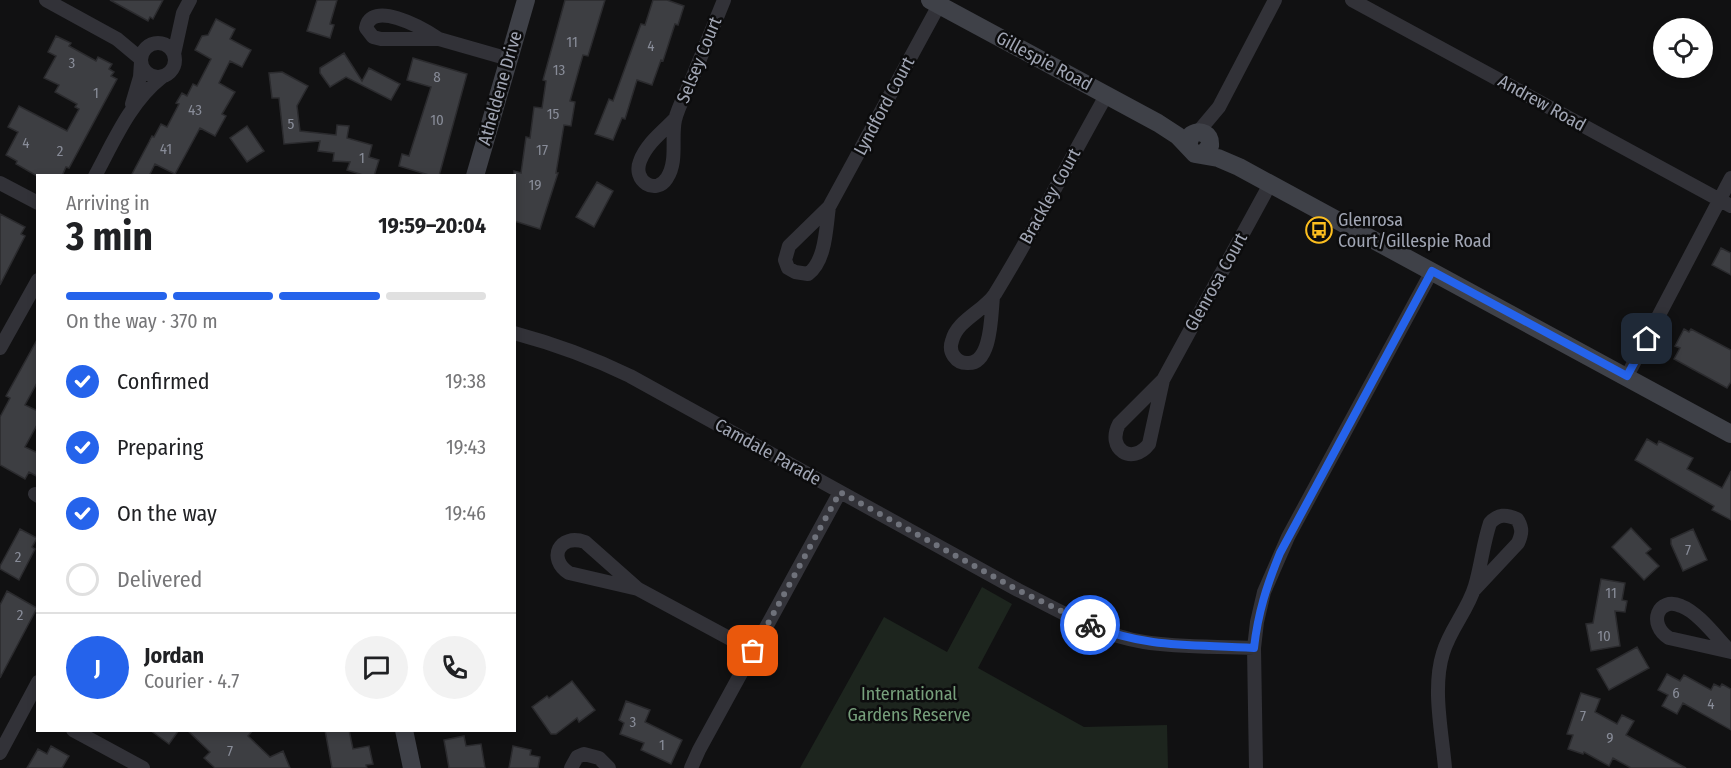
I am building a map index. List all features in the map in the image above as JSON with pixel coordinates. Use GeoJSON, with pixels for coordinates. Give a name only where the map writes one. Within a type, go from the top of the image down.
{"type":"FeatureCollection","features":[{"type":"Feature","properties":{"kind":"street"},"geometry":{"type":"LineString","coordinates":[[46,0],[117,39],[141,60],[143,67],[150,75],[162,77]]}},
{"type":"Feature","properties":{"kind":"street"},"geometry":{"type":"LineString","coordinates":[[128,114],[139,81],[143,51],[156,43],[170,29],[190,0]]}},
{"type":"Feature","properties":{"kind":"street","name":"Atheldene Drive"},"geometry":{"type":"LineString","coordinates":[[476,174],[526,0]]}},
{"type":"Feature","properties":{"kind":"street","name":"Selsey Court"},"geometry":{"type":"LineString","coordinates":[[675,119],[723,0]]}},
{"type":"Feature","properties":{"kind":"street"},"geometry":{"type":"LineString","coordinates":[[1200,141],[1275,0]]}},
{"type":"Feature","properties":{"kind":"street","name":"Andrew Road"},"geometry":{"type":"LineString","coordinates":[[1352,0],[1725,203]]}},
{"type":"Feature","properties":{"kind":"street","name":"Gillespie Road"},"geometry":{"type":"LineString","coordinates":[[934,2],[1158,123],[1200,141],[1239,167],[1731,434]]}},
{"type":"Feature","properties":{"kind":"street","name":"Lyndford Court"},"geometry":{"type":"LineString","coordinates":[[830,207],[789,246],[785,260],[788,268],[795,272],[808,274],[814,270],[819,261],[830,207],[934,2]]}},
{"type":"Feature","properties":{"kind":"street"},"geometry":{"type":"LineString","coordinates":[[439,39],[395,8],[383,5],[373,9],[367,18],[366,28],[373,37],[439,39],[509,59]]}},
{"type":"Feature","properties":{"kind":"street"},"geometry":{"type":"LineString","coordinates":[[96,174],[128,114],[144,93],[172,71],[175,65],[174,54],[183,13]]}},
{"type":"Feature","properties":{"kind":"street"},"geometry":{"type":"LineString","coordinates":[[117,39],[156,43],[171,48],[174,54]]}},
{"type":"Feature","properties":{"kind":"street","name":"Brackley Court"},"geometry":{"type":"LineString","coordinates":[[993,297],[988,344],[985,351],[980,358],[970,364],[959,362],[951,347],[955,334],[993,297],[1107,94]]}},
{"type":"Feature","properties":{"kind":"street"},"geometry":{"type":"LineString","coordinates":[[1627,376],[1725,203],[1731,178]]}},
{"type":"Feature","properties":{"kind":"street"},"geometry":{"type":"LineString","coordinates":[[0,183],[36,202]]}},
{"type":"Feature","properties":{"kind":"street","name":"Glenrosa Court"},"geometry":{"type":"LineString","coordinates":[[1163,380],[1124,419],[1116,431],[1117,446],[1126,454],[1144,452],[1149,444],[1163,380],[1270,184]]}},
{"type":"Feature","properties":{"kind":"street"},"geometry":{"type":"LineString","coordinates":[[1256,768],[1254,648],[1264,592],[1280,553],[1432,271]]}},
{"type":"Feature","properties":{"kind":"street"},"geometry":{"type":"LineString","coordinates":[[0,348],[36,284]]}},
{"type":"Feature","properties":{"kind":"street","name":"Camdale Parade"},"geometry":{"type":"LineString","coordinates":[[516,334],[577,353],[630,376],[1076,620],[1112,634],[1142,642],[1254,648]]}},
{"type":"Feature","properties":{"kind":"street"},"geometry":{"type":"LineString","coordinates":[[691,768],[840,492]]}},
{"type":"Feature","properties":{"kind":"street"},"geometry":{"type":"LineString","coordinates":[[1445,768],[1439,696],[1439,672],[1443,653],[1452,629],[1474,589],[1518,543],[1522,534],[1518,519],[1502,515],[1490,523],[1474,589]]}},
{"type":"Feature","properties":{"kind":"street"},"geometry":{"type":"LineString","coordinates":[[638,590],[585,542],[574,538],[565,541],[561,546],[557,555],[559,562],[562,568],[569,573],[638,590],[753,651]]}},
{"type":"Feature","properties":{"kind":"street"},"geometry":{"type":"LineString","coordinates":[[1673,603],[1683,606],[1693,613],[1731,652],[1669,638],[1657,627],[1656,618],[1659,611],[1673,603]]}},
{"type":"Feature","properties":{"kind":"street"},"geometry":{"type":"LineString","coordinates":[[0,753],[31,708],[36,689]]}},
{"type":"Feature","properties":{"kind":"street"},"geometry":{"type":"LineString","coordinates":[[78,732],[143,768]]}},
{"type":"Feature","properties":{"kind":"street"},"geometry":{"type":"LineString","coordinates":[[404,732],[412,768]]}},
{"type":"Feature","properties":{"kind":"street"},"geometry":{"type":"LineString","coordinates":[[571,768],[577,757],[584,754],[599,758],[609,768]]}},
{"type":"Feature","properties":{"kind":"green space","name":"International Gardens Reserve"},"geometry":{"type":"Polygon","coordinates":[[[982,587],[1012,604],[978,668],[1084,727],[1167,725],[1168,768],[800,768],[884,617],[947,652],[982,587]]]}},
{"type":"Feature","properties":{"kind":"building"},"geometry":{"type":"Polygon","coordinates":[[[110,0],[163,0],[153,19],[150,17],[148,21],[110,0]]]}},
{"type":"Feature","properties":{"kind":"building"},"geometry":{"type":"Polygon","coordinates":[[[317,0],[337,0],[330,24],[334,25],[330,38],[307,31],[317,0]]]}},
{"type":"Feature","properties":{"kind":"building"},"geometry":{"type":"Polygon","coordinates":[[[565,0],[605,0],[588,56],[583,55],[570,101],[575,102],[571,126],[564,125],[556,173],[558,173],[540,229],[516,222],[516,174],[514,171],[521,173],[526,137],[530,138],[534,107],[542,108],[546,81],[543,80],[565,0]]]}},
{"type":"Feature","properties":{"kind":"building"},"geometry":{"type":"Polygon","coordinates":[[[653,0],[667,0],[684,6],[678,25],[675,24],[663,61],[661,60],[652,85],[637,80],[625,119],[622,118],[613,140],[595,134],[609,99],[613,101],[641,24],[645,25],[653,0]]]}},
{"type":"Feature","properties":{"kind":"building"},"geometry":{"type":"Polygon","coordinates":[[[216,19],[235,29],[230,39],[251,50],[242,67],[230,61],[219,83],[235,92],[222,114],[226,116],[215,136],[200,128],[175,174],[155,164],[150,174],[132,174],[152,136],[154,137],[161,124],[167,127],[182,93],[187,96],[193,84],[197,86],[211,59],[195,50],[202,36],[208,35],[216,19]]]}},
{"type":"Feature","properties":{"kind":"building"},"geometry":{"type":"Polygon","coordinates":[[[56,36],[71,43],[69,46],[96,61],[98,57],[112,64],[109,69],[114,72],[111,76],[117,79],[69,168],[66,167],[63,174],[36,175],[16,164],[17,161],[6,155],[18,132],[8,127],[19,106],[67,131],[79,109],[75,107],[77,104],[55,92],[59,85],[44,78],[56,56],[48,52],[56,36]]]}},
{"type":"Feature","properties":{"kind":"building"},"geometry":{"type":"Polygon","coordinates":[[[344,53],[362,81],[369,68],[400,84],[391,100],[346,77],[330,87],[320,73],[320,68],[344,53]]]}},
{"type":"Feature","properties":{"kind":"building"},"geometry":{"type":"Polygon","coordinates":[[[413,58],[467,74],[440,174],[425,174],[399,166],[402,154],[409,156],[431,87],[407,80],[413,58]]]}},
{"type":"Feature","properties":{"kind":"building"},"geometry":{"type":"Polygon","coordinates":[[[282,72],[308,86],[297,106],[300,131],[336,135],[337,125],[349,126],[347,138],[372,145],[369,157],[379,160],[375,174],[360,174],[347,170],[350,162],[333,161],[334,153],[318,151],[320,141],[284,144],[279,98],[272,98],[269,73],[282,72]]]}},
{"type":"Feature","properties":{"kind":"building"},"geometry":{"type":"Polygon","coordinates":[[[247,126],[264,151],[247,162],[230,138],[247,126]]]}},
{"type":"Feature","properties":{"kind":"building"},"geometry":{"type":"Polygon","coordinates":[[[597,182],[613,191],[594,227],[576,217],[597,182]]]}},
{"type":"Feature","properties":{"kind":"building"},"geometry":{"type":"Polygon","coordinates":[[[0,214],[25,227],[21,234],[25,236],[0,285],[0,214]]]}},
{"type":"Feature","properties":{"kind":"building"},"geometry":{"type":"Polygon","coordinates":[[[1721,248],[1731,253],[1731,275],[1712,265],[1721,248]]]}},
{"type":"Feature","properties":{"kind":"building"},"geometry":{"type":"Polygon","coordinates":[[[1684,329],[1689,332],[1691,329],[1731,350],[1731,382],[1727,388],[1674,359],[1680,348],[1675,346],[1684,329]]]}},
{"type":"Feature","properties":{"kind":"building"},"geometry":{"type":"Polygon","coordinates":[[[36,342],[36,385],[25,405],[36,410],[36,427],[25,447],[36,452],[36,476],[29,472],[25,479],[0,465],[0,417],[10,398],[6,396],[36,342]]]}},
{"type":"Feature","properties":{"kind":"building"},"geometry":{"type":"Polygon","coordinates":[[[1647,439],[1657,445],[1659,441],[1693,458],[1687,469],[1722,488],[1731,471],[1731,520],[1712,510],[1714,506],[1635,460],[1647,439]]]}},
{"type":"Feature","properties":{"kind":"building"},"geometry":{"type":"Polygon","coordinates":[[[1631,528],[1651,549],[1646,553],[1659,566],[1644,580],[1612,547],[1631,528]]]}},
{"type":"Feature","properties":{"kind":"building"},"geometry":{"type":"Polygon","coordinates":[[[20,529],[36,537],[32,547],[35,549],[19,580],[0,569],[20,529]]]}},
{"type":"Feature","properties":{"kind":"building"},"geometry":{"type":"Polygon","coordinates":[[[1693,529],[1707,560],[1683,571],[1671,539],[1693,529]]]}},
{"type":"Feature","properties":{"kind":"building"},"geometry":{"type":"Polygon","coordinates":[[[1601,579],[1625,583],[1622,600],[1627,601],[1625,612],[1615,611],[1620,646],[1591,651],[1586,624],[1593,623],[1601,579]]]}},
{"type":"Feature","properties":{"kind":"building"},"geometry":{"type":"Polygon","coordinates":[[[7,591],[36,607],[36,610],[0,678],[0,605],[7,591]]]}},
{"type":"Feature","properties":{"kind":"building"},"geometry":{"type":"Polygon","coordinates":[[[1637,647],[1649,668],[1609,690],[1597,669],[1637,647]]]}},
{"type":"Feature","properties":{"kind":"building"},"geometry":{"type":"Polygon","coordinates":[[[1667,674],[1680,681],[1684,675],[1711,690],[1714,684],[1720,687],[1722,684],[1731,689],[1731,730],[1683,703],[1677,714],[1662,706],[1668,695],[1658,690],[1667,674]]]}},
{"type":"Feature","properties":{"kind":"building"},"geometry":{"type":"Polygon","coordinates":[[[572,681],[595,710],[579,722],[577,718],[556,734],[551,734],[532,707],[572,681]]]}},
{"type":"Feature","properties":{"kind":"building"},"geometry":{"type":"Polygon","coordinates":[[[1581,693],[1600,699],[1595,712],[1617,724],[1622,715],[1634,721],[1626,735],[1686,768],[1631,768],[1613,758],[1609,766],[1584,752],[1583,754],[1568,749],[1573,735],[1567,734],[1581,693]]]}},
{"type":"Feature","properties":{"kind":"building"},"geometry":{"type":"Polygon","coordinates":[[[626,701],[650,710],[645,722],[682,740],[671,764],[641,750],[644,743],[620,734],[624,723],[619,720],[626,701]]]}},
{"type":"Feature","properties":{"kind":"building"},"geometry":{"type":"Polygon","coordinates":[[[153,732],[178,732],[169,744],[153,732]]]}},
{"type":"Feature","properties":{"kind":"building"},"geometry":{"type":"Polygon","coordinates":[[[189,732],[251,732],[248,736],[270,757],[283,751],[290,768],[215,768],[204,758],[210,752],[189,732]]]}},
{"type":"Feature","properties":{"kind":"building"},"geometry":{"type":"Polygon","coordinates":[[[325,732],[349,732],[353,749],[369,746],[373,764],[366,765],[367,768],[332,768],[325,732]]]}},
{"type":"Feature","properties":{"kind":"building"},"geometry":{"type":"Polygon","coordinates":[[[464,736],[466,746],[481,744],[485,768],[449,768],[444,740],[464,736]]]}},
{"type":"Feature","properties":{"kind":"building"},"geometry":{"type":"Polygon","coordinates":[[[51,746],[69,756],[62,768],[27,768],[38,749],[47,754],[51,746]]]}},
{"type":"Feature","properties":{"kind":"building"},"geometry":{"type":"Polygon","coordinates":[[[513,746],[531,750],[530,755],[540,757],[538,768],[509,768],[513,746]]]}},
{"type":"Feature","properties":{"kind":"way so far"},"geometry":{"type":"LineString","coordinates":[[753,651],[840,492],[1018,590],[1090,625]]}},
{"type":"Feature","properties":{"kind":"place","name":"Glenrosa Court/Gillespie Road"},"geometry":{"type":"Point","coordinates":[1319,230]}},
{"type":"Feature","properties":{"kind":"route"},"geometry":{"type":"LineString","coordinates":[[1090,625],[1142,642],[1254,648],[1264,592],[1280,553],[1432,271],[1627,376],[1647,339]]}}]}
